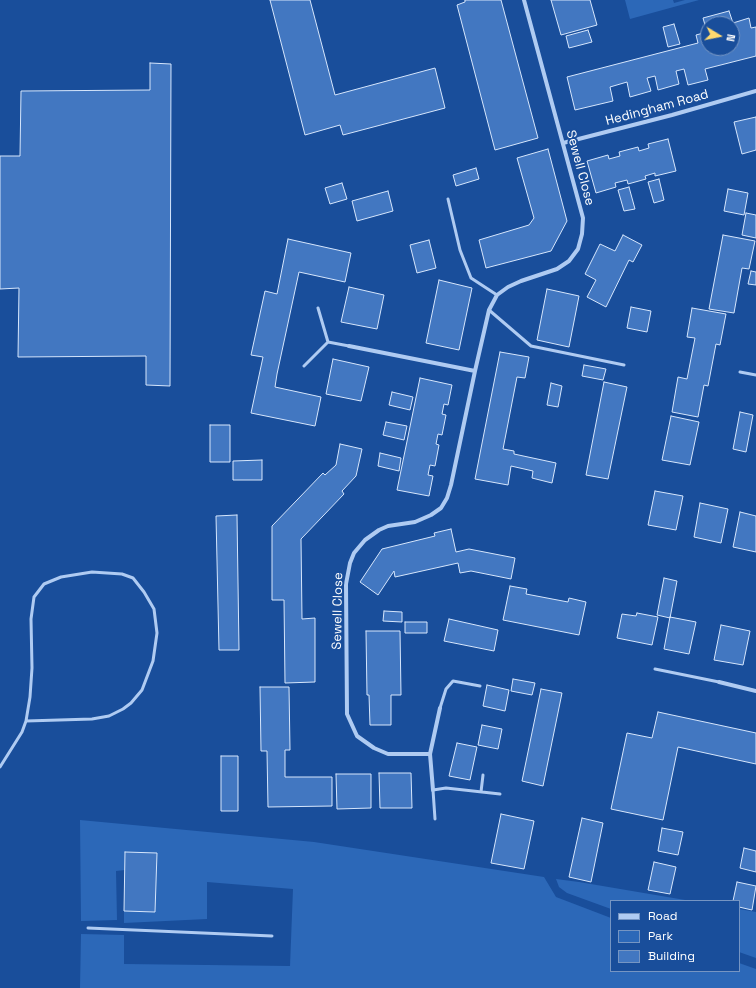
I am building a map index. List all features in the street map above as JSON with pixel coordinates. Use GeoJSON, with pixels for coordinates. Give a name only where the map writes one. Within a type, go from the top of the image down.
{"type":"FeatureCollection","features":[{"type":"Feature","properties":{"kind":"street","name":"Sewell Close"},"geometry":{"type":"LineString","coordinates":[[430,754],[388,754],[374,748],[357,736],[347,714],[346,584],[350,563],[354,553],[365,540],[379,530],[388,526],[415,522],[431,515],[440,508],[447,498],[452,485],[489,310],[497,295],[521,280],[557,269],[569,261],[578,249],[582,234],[582,218],[524,0]]}},
{"type":"Feature","properties":{"kind":"street","name":"Hedingham Road"},"geometry":{"type":"LineString","coordinates":[[563,143],[756,92]]}},
{"type":"Feature","properties":{"kind":"street"},"geometry":{"type":"LineString","coordinates":[[349,346],[475,372]]}},
{"type":"Feature","properties":{"kind":"street"},"geometry":{"type":"LineString","coordinates":[[719,682],[756,691]]}},
{"type":"Feature","properties":{"kind":"street"},"geometry":{"type":"LineString","coordinates":[[433,790],[430,754],[440,708]]}},
{"type":"Feature","properties":{"kind":"lane"},"geometry":{"type":"LineString","coordinates":[[448,199],[460,250],[471,278],[497,295]]}},
{"type":"Feature","properties":{"kind":"lane"},"geometry":{"type":"LineString","coordinates":[[318,308],[328,342]]}},
{"type":"Feature","properties":{"kind":"lane"},"geometry":{"type":"LineString","coordinates":[[489,310],[531,346],[624,365]]}},
{"type":"Feature","properties":{"kind":"lane"},"geometry":{"type":"LineString","coordinates":[[328,342],[349,346]]}},
{"type":"Feature","properties":{"kind":"lane"},"geometry":{"type":"LineString","coordinates":[[304,366],[328,342]]}},
{"type":"Feature","properties":{"kind":"lane"},"geometry":{"type":"LineString","coordinates":[[740,372],[756,375]]}},
{"type":"Feature","properties":{"kind":"lane"},"geometry":{"type":"LineString","coordinates":[[0,766],[22,732],[26,721],[32,668],[31,620],[34,597],[44,584],[62,577],[92,572],[122,574],[133,578],[144,592],[154,609],[157,633],[153,661],[142,690],[131,703],[109,716],[92,719],[26,721]]}},
{"type":"Feature","properties":{"kind":"lane"},"geometry":{"type":"LineString","coordinates":[[655,669],[719,682]]}},
{"type":"Feature","properties":{"kind":"lane"},"geometry":{"type":"LineString","coordinates":[[440,708],[446,689],[453,681],[480,686]]}},
{"type":"Feature","properties":{"kind":"lane"},"geometry":{"type":"LineString","coordinates":[[481,792],[484,775]]}},
{"type":"Feature","properties":{"kind":"lane"},"geometry":{"type":"LineString","coordinates":[[435,819],[433,790],[446,788],[500,794]]}},
{"type":"Feature","properties":{"kind":"lane"},"geometry":{"type":"LineString","coordinates":[[88,928],[272,936]]}},
{"type":"Feature","properties":{"kind":"green space"},"geometry":{"type":"Polygon","coordinates":[[[625,0],[673,0],[674,3],[685,0],[699,0],[630,19],[625,0]]]}},
{"type":"Feature","properties":{"kind":"green space"},"geometry":{"type":"Polygon","coordinates":[[[80,820],[314,842],[544,877],[556,897],[610,918],[610,972],[740,972],[740,963],[756,969],[756,988],[80,988],[81,934],[124,935],[124,964],[290,966],[293,889],[207,882],[207,919],[124,923],[124,911],[155,912],[157,853],[125,870],[116,871],[117,920],[81,921],[80,820]]]}},
{"type":"Feature","properties":{"kind":"green space"},"geometry":{"type":"Polygon","coordinates":[[[556,879],[685,900],[610,900],[610,909],[567,893],[559,887],[556,879]]]}},
{"type":"Feature","properties":{"kind":"green space"},"geometry":{"type":"Polygon","coordinates":[[[740,909],[756,912],[756,958],[740,952],[740,909]]]}},
{"type":"Feature","properties":{"kind":"building"},"geometry":{"type":"Polygon","coordinates":[[[270,0],[310,0],[335,95],[435,68],[445,108],[343,135],[340,125],[305,135],[270,0]]]}},
{"type":"Feature","properties":{"kind":"building"},"geometry":{"type":"Polygon","coordinates":[[[465,0],[501,0],[538,138],[495,150],[457,5],[465,2],[465,0]]]}},
{"type":"Feature","properties":{"kind":"building"},"geometry":{"type":"Polygon","coordinates":[[[551,0],[590,0],[597,25],[561,35],[551,0]]]}},
{"type":"Feature","properties":{"kind":"building"},"geometry":{"type":"Polygon","coordinates":[[[729,11],[731,16],[710,16],[729,11]]]}},
{"type":"Feature","properties":{"kind":"building"},"geometry":{"type":"Polygon","coordinates":[[[749,18],[751,28],[756,27],[756,56],[705,69],[708,80],[688,85],[684,69],[676,71],[679,84],[658,90],[655,76],[647,78],[651,91],[630,97],[627,82],[610,87],[613,101],[575,110],[567,77],[698,43],[696,35],[700,34],[700,56],[740,56],[740,21],[749,18]]]}},
{"type":"Feature","properties":{"kind":"building"},"geometry":{"type":"Polygon","coordinates":[[[674,24],[680,44],[668,47],[663,27],[674,24]]]}},
{"type":"Feature","properties":{"kind":"building"},"geometry":{"type":"Polygon","coordinates":[[[588,30],[592,42],[569,48],[566,36],[588,30]]]}},
{"type":"Feature","properties":{"kind":"building"},"geometry":{"type":"Polygon","coordinates":[[[150,63],[171,64],[170,386],[146,385],[146,356],[18,357],[19,288],[0,289],[0,156],[20,156],[21,91],[150,90],[150,63]]]}},
{"type":"Feature","properties":{"kind":"building"},"geometry":{"type":"Polygon","coordinates":[[[756,117],[756,150],[742,154],[734,122],[756,117]]]}},
{"type":"Feature","properties":{"kind":"building"},"geometry":{"type":"Polygon","coordinates":[[[668,139],[676,171],[655,176],[655,173],[645,176],[646,179],[628,184],[627,180],[615,183],[616,187],[596,193],[587,161],[608,155],[609,159],[620,156],[619,152],[638,147],[639,151],[649,148],[648,144],[668,139]]]}},
{"type":"Feature","properties":{"kind":"building"},"geometry":{"type":"Polygon","coordinates":[[[548,149],[567,221],[551,251],[486,268],[479,240],[529,225],[534,218],[517,158],[548,149]]]}},
{"type":"Feature","properties":{"kind":"building"},"geometry":{"type":"Polygon","coordinates":[[[476,168],[479,179],[456,186],[453,175],[476,168]]]}},
{"type":"Feature","properties":{"kind":"building"},"geometry":{"type":"Polygon","coordinates":[[[659,179],[664,200],[654,203],[648,182],[659,179]]]}},
{"type":"Feature","properties":{"kind":"building"},"geometry":{"type":"Polygon","coordinates":[[[342,183],[347,199],[330,204],[325,188],[342,183]]]}},
{"type":"Feature","properties":{"kind":"building"},"geometry":{"type":"Polygon","coordinates":[[[629,187],[635,209],[624,211],[618,190],[629,187]]]}},
{"type":"Feature","properties":{"kind":"building"},"geometry":{"type":"Polygon","coordinates":[[[728,189],[748,193],[744,215],[724,211],[728,189]]]}},
{"type":"Feature","properties":{"kind":"building"},"geometry":{"type":"Polygon","coordinates":[[[388,191],[393,211],[357,221],[352,201],[388,191]]]}},
{"type":"Feature","properties":{"kind":"building"},"geometry":{"type":"Polygon","coordinates":[[[746,213],[756,215],[756,238],[742,235],[746,213]]]}},
{"type":"Feature","properties":{"kind":"building"},"geometry":{"type":"Polygon","coordinates":[[[623,235],[642,245],[633,262],[629,260],[606,307],[587,297],[596,280],[585,274],[600,244],[615,251],[623,235]]]}},
{"type":"Feature","properties":{"kind":"building"},"geometry":{"type":"Polygon","coordinates":[[[723,235],[755,241],[749,269],[742,268],[734,313],[709,309],[723,235]]]}},
{"type":"Feature","properties":{"kind":"building"},"geometry":{"type":"Polygon","coordinates":[[[288,239],[351,253],[345,282],[299,272],[277,374],[275,387],[321,397],[315,426],[251,413],[263,357],[251,355],[265,291],[277,294],[288,239]]]}},
{"type":"Feature","properties":{"kind":"building"},"geometry":{"type":"Polygon","coordinates":[[[429,240],[436,268],[417,273],[410,245],[429,240]]]}},
{"type":"Feature","properties":{"kind":"building"},"geometry":{"type":"Polygon","coordinates":[[[751,271],[756,272],[756,285],[748,284],[751,271]]]}},
{"type":"Feature","properties":{"kind":"building"},"geometry":{"type":"Polygon","coordinates":[[[439,280],[472,288],[459,350],[426,343],[439,280]]]}},
{"type":"Feature","properties":{"kind":"building"},"geometry":{"type":"Polygon","coordinates":[[[349,287],[384,295],[377,329],[341,322],[349,287]]]}},
{"type":"Feature","properties":{"kind":"building"},"geometry":{"type":"Polygon","coordinates":[[[547,289],[579,296],[569,347],[537,340],[547,289]]]}},
{"type":"Feature","properties":{"kind":"building"},"geometry":{"type":"Polygon","coordinates":[[[631,307],[651,311],[647,332],[627,328],[631,307]]]}},
{"type":"Feature","properties":{"kind":"building"},"geometry":{"type":"Polygon","coordinates":[[[692,308],[726,314],[720,345],[716,344],[708,386],[704,385],[698,417],[672,412],[678,377],[687,379],[695,338],[687,337],[692,308]]]}},
{"type":"Feature","properties":{"kind":"building"},"geometry":{"type":"Polygon","coordinates":[[[500,352],[529,357],[525,378],[517,377],[503,449],[514,451],[514,454],[556,463],[552,483],[532,478],[533,471],[511,466],[508,485],[475,479],[500,352]]]}},
{"type":"Feature","properties":{"kind":"building"},"geometry":{"type":"Polygon","coordinates":[[[333,359],[369,367],[361,401],[326,394],[333,359]]]}},
{"type":"Feature","properties":{"kind":"building"},"geometry":{"type":"Polygon","coordinates":[[[584,365],[606,369],[603,380],[582,376],[584,365]]]}},
{"type":"Feature","properties":{"kind":"building"},"geometry":{"type":"Polygon","coordinates":[[[420,378],[452,385],[448,405],[444,404],[442,414],[446,415],[442,435],[438,434],[436,444],[439,445],[435,466],[430,465],[428,475],[433,476],[429,496],[397,490],[420,378]]]}},
{"type":"Feature","properties":{"kind":"building"},"geometry":{"type":"Polygon","coordinates":[[[604,382],[627,387],[608,479],[586,475],[604,382]]]}},
{"type":"Feature","properties":{"kind":"building"},"geometry":{"type":"Polygon","coordinates":[[[551,383],[562,386],[558,407],[547,405],[551,383]]]}},
{"type":"Feature","properties":{"kind":"building"},"geometry":{"type":"Polygon","coordinates":[[[392,392],[413,397],[410,410],[389,405],[392,392]]]}},
{"type":"Feature","properties":{"kind":"building"},"geometry":{"type":"Polygon","coordinates":[[[740,412],[753,415],[746,452],[733,449],[740,412]]]}},
{"type":"Feature","properties":{"kind":"building"},"geometry":{"type":"Polygon","coordinates":[[[671,416],[699,422],[690,465],[662,460],[671,416]]]}},
{"type":"Feature","properties":{"kind":"building"},"geometry":{"type":"Polygon","coordinates":[[[386,422],[407,426],[404,440],[383,435],[386,422]]]}},
{"type":"Feature","properties":{"kind":"building"},"geometry":{"type":"Polygon","coordinates":[[[210,425],[230,425],[230,462],[210,462],[210,425]]]}},
{"type":"Feature","properties":{"kind":"building"},"geometry":{"type":"Polygon","coordinates":[[[340,444],[362,449],[356,476],[342,491],[344,494],[301,539],[302,619],[315,618],[315,682],[285,683],[284,600],[272,600],[272,526],[323,473],[325,475],[336,465],[340,444]]]}},
{"type":"Feature","properties":{"kind":"building"},"geometry":{"type":"Polygon","coordinates":[[[380,453],[401,458],[399,471],[378,466],[380,453]]]}},
{"type":"Feature","properties":{"kind":"building"},"geometry":{"type":"Polygon","coordinates":[[[262,460],[262,480],[233,480],[233,461],[262,460]]]}},
{"type":"Feature","properties":{"kind":"building"},"geometry":{"type":"Polygon","coordinates":[[[655,491],[683,496],[676,530],[648,525],[655,491]]]}},
{"type":"Feature","properties":{"kind":"building"},"geometry":{"type":"Polygon","coordinates":[[[700,503],[728,509],[721,543],[694,537],[700,503]]]}},
{"type":"Feature","properties":{"kind":"building"},"geometry":{"type":"Polygon","coordinates":[[[740,512],[756,516],[756,552],[733,547],[740,512]]]}},
{"type":"Feature","properties":{"kind":"building"},"geometry":{"type":"Polygon","coordinates":[[[237,515],[239,650],[219,650],[216,516],[237,515]]]}},
{"type":"Feature","properties":{"kind":"building"},"geometry":{"type":"Polygon","coordinates":[[[451,529],[456,552],[469,549],[515,558],[511,579],[471,571],[460,573],[458,563],[395,577],[394,571],[378,595],[360,582],[382,549],[435,536],[434,533],[451,529]]]}},
{"type":"Feature","properties":{"kind":"building"},"geometry":{"type":"Polygon","coordinates":[[[664,578],[677,581],[670,618],[657,615],[664,578]]]}},
{"type":"Feature","properties":{"kind":"building"},"geometry":{"type":"Polygon","coordinates":[[[510,586],[527,589],[526,594],[568,602],[569,598],[586,602],[579,635],[503,620],[510,586]]]}},
{"type":"Feature","properties":{"kind":"building"},"geometry":{"type":"Polygon","coordinates":[[[384,611],[402,612],[402,622],[383,621],[384,611]]]}},
{"type":"Feature","properties":{"kind":"building"},"geometry":{"type":"Polygon","coordinates":[[[637,613],[658,617],[652,645],[617,638],[622,614],[636,616],[637,613]]]}},
{"type":"Feature","properties":{"kind":"building"},"geometry":{"type":"Polygon","coordinates":[[[670,617],[696,622],[689,654],[664,649],[670,617]]]}},
{"type":"Feature","properties":{"kind":"building"},"geometry":{"type":"Polygon","coordinates":[[[449,619],[498,630],[494,651],[444,641],[449,619]]]}},
{"type":"Feature","properties":{"kind":"building"},"geometry":{"type":"Polygon","coordinates":[[[405,622],[427,622],[427,633],[405,633],[405,622]]]}},
{"type":"Feature","properties":{"kind":"building"},"geometry":{"type":"Polygon","coordinates":[[[721,625],[750,631],[743,665],[714,660],[721,625]]]}},
{"type":"Feature","properties":{"kind":"building"},"geometry":{"type":"Polygon","coordinates":[[[366,631],[400,631],[401,695],[391,695],[391,725],[370,725],[369,695],[367,695],[366,631]]]}},
{"type":"Feature","properties":{"kind":"building"},"geometry":{"type":"Polygon","coordinates":[[[513,679],[535,683],[532,695],[511,691],[513,679]]]}},
{"type":"Feature","properties":{"kind":"building"},"geometry":{"type":"Polygon","coordinates":[[[487,685],[509,690],[505,711],[483,706],[487,685]]]}},
{"type":"Feature","properties":{"kind":"building"},"geometry":{"type":"Polygon","coordinates":[[[260,687],[289,687],[290,750],[285,750],[285,777],[332,777],[332,806],[268,807],[267,751],[261,751],[260,687]]]}},
{"type":"Feature","properties":{"kind":"building"},"geometry":{"type":"Polygon","coordinates":[[[541,689],[562,693],[543,786],[522,781],[541,689]]]}},
{"type":"Feature","properties":{"kind":"building"},"geometry":{"type":"Polygon","coordinates":[[[658,712],[756,733],[756,764],[678,747],[663,820],[611,809],[627,733],[652,738],[658,712]]]}},
{"type":"Feature","properties":{"kind":"building"},"geometry":{"type":"Polygon","coordinates":[[[482,725],[502,729],[498,749],[478,745],[482,725]]]}},
{"type":"Feature","properties":{"kind":"building"},"geometry":{"type":"Polygon","coordinates":[[[457,743],[477,747],[470,780],[449,776],[457,743]]]}},
{"type":"Feature","properties":{"kind":"building"},"geometry":{"type":"Polygon","coordinates":[[[221,756],[238,756],[238,811],[221,811],[221,756]]]}},
{"type":"Feature","properties":{"kind":"building"},"geometry":{"type":"Polygon","coordinates":[[[379,773],[411,773],[412,808],[380,808],[379,773]]]}},
{"type":"Feature","properties":{"kind":"building"},"geometry":{"type":"Polygon","coordinates":[[[336,774],[371,774],[371,808],[337,809],[336,774]]]}},
{"type":"Feature","properties":{"kind":"building"},"geometry":{"type":"Polygon","coordinates":[[[501,814],[534,821],[524,869],[491,863],[501,814]]]}},
{"type":"Feature","properties":{"kind":"building"},"geometry":{"type":"Polygon","coordinates":[[[582,818],[603,823],[591,882],[569,877],[582,818]]]}},
{"type":"Feature","properties":{"kind":"building"},"geometry":{"type":"Polygon","coordinates":[[[662,828],[683,832],[678,855],[658,851],[662,828]]]}},
{"type":"Feature","properties":{"kind":"building"},"geometry":{"type":"Polygon","coordinates":[[[744,848],[756,851],[756,872],[740,868],[744,848]]]}},
{"type":"Feature","properties":{"kind":"building"},"geometry":{"type":"Polygon","coordinates":[[[125,852],[157,853],[155,912],[124,911],[125,852]]]}},
{"type":"Feature","properties":{"kind":"building"},"geometry":{"type":"Polygon","coordinates":[[[654,862],[676,867],[670,894],[648,890],[654,862]]]}},
{"type":"Feature","properties":{"kind":"building"},"geometry":{"type":"Polygon","coordinates":[[[737,882],[756,886],[752,910],[740,907],[740,900],[733,900],[737,882]]]}}]}
